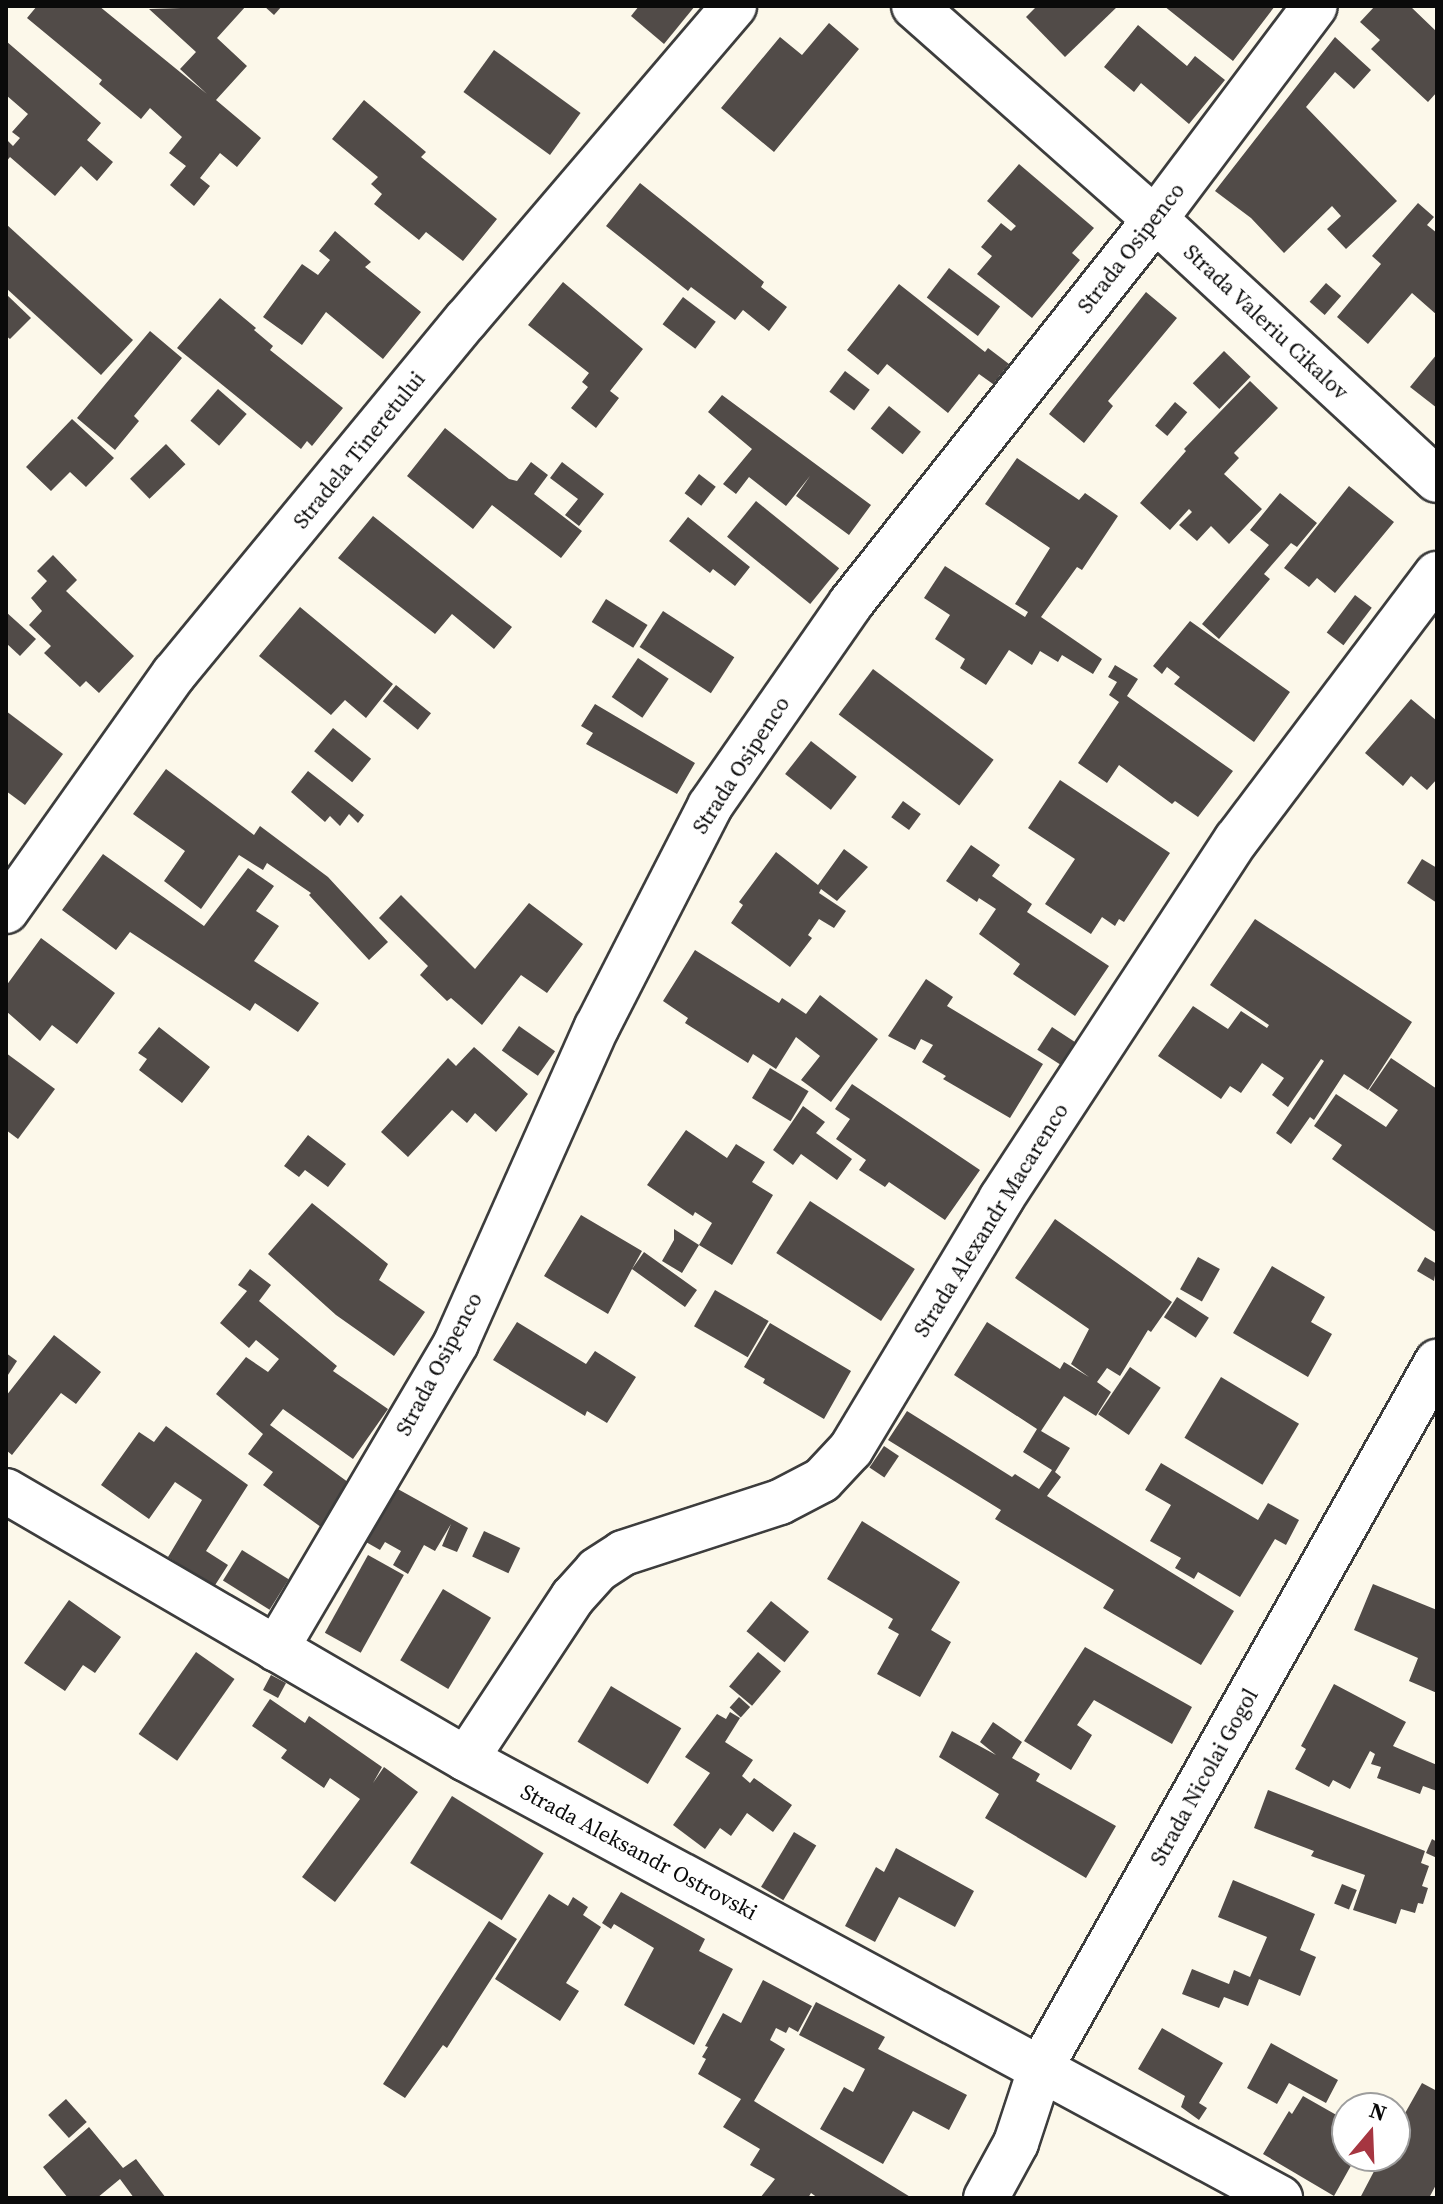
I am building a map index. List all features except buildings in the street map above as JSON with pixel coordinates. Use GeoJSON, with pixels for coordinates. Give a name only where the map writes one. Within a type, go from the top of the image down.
{"type":"FeatureCollection","features":[{"type":"Feature","properties":{"kind":"street","name":"Stradela Tineretului"},"geometry":{"type":"LineString","coordinates":[[6,911],[174,674],[466,320],[734,6]]}},
{"type":"Feature","properties":{"kind":"street","name":"Strada Valeriu Cikalov"},"geometry":{"type":"LineString","coordinates":[[914,6],[1155,219],[1437,480]]}},
{"type":"Feature","properties":{"kind":"street","name":"Strada Osipenco"},"geometry":{"type":"LineString","coordinates":[[276,1649],[456,1343],[597,1027],[710,806],[851,603],[1155,219],[1315,6]]}},
{"type":"Feature","properties":{"kind":"street","name":"Strada Alexandr Macarenco"},"geometry":{"type":"LineString","coordinates":[[466,1759],[573,1597],[597,1570],[623,1553],[780,1502],[822,1480],[851,1449],[1001,1199],[1237,839],[1437,574]]}},
{"type":"Feature","properties":{"kind":"street","name":"Strada Nicolai Gogol"},"geometry":{"type":"LineString","coordinates":[[986,2198],[1016,2143],[1041,2067],[1437,1362]]}},
{"type":"Feature","properties":{"kind":"street","name":"Strada Aleksandr Ostrovski"},"geometry":{"type":"LineString","coordinates":[[6,1491],[466,1759],[1280,2198]]}}]}
